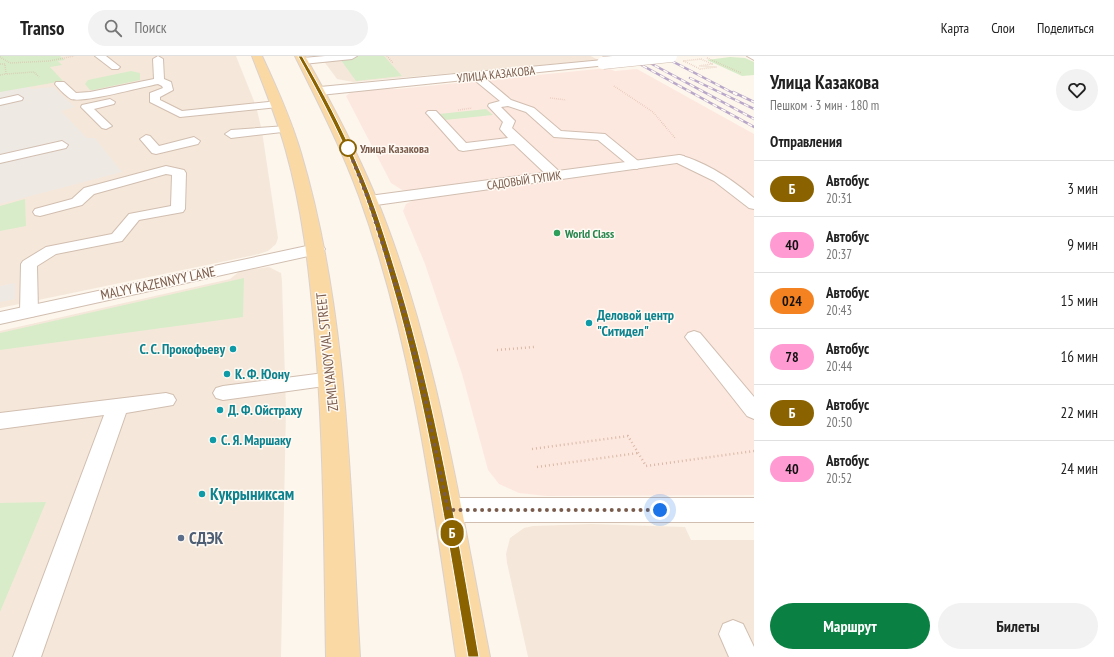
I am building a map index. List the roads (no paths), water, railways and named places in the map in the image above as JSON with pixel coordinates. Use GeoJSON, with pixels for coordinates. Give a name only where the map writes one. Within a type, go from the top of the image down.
{"type":"FeatureCollection","features":[{"type":"Feature","properties":{"kind":"main road","name":"ZEMLYANOY VAL STREET"},"geometry":{"type":"LineString","coordinates":[[257,56],[287,129],[304,192],[316,249],[332,379],[343,657]]}},
{"type":"Feature","properties":{"kind":"main road"},"geometry":{"type":"LineString","coordinates":[[302,58],[320,91],[356,167],[369,201],[402,305],[422,383],[448,510],[474,657]]}},
{"type":"Feature","properties":{"kind":"street","name":"УЛИЦА КАЗАКОВА"},"geometry":{"type":"LineString","coordinates":[[320,91],[671,56]]}},
{"type":"Feature","properties":{"kind":"street","name":"САДОВЫЙ ТУПИК"},"geometry":{"type":"LineString","coordinates":[[369,201],[679,159]]}},
{"type":"Feature","properties":{"kind":"street","name":"MALYY KAZENNYY LANE"},"geometry":{"type":"LineString","coordinates":[[0,318],[316,249]]}},
{"type":"Feature","properties":{"kind":"street"},"geometry":{"type":"LineString","coordinates":[[448,510],[754,510]]}},
{"type":"Feature","properties":{"kind":"lane"},"geometry":{"type":"LineString","coordinates":[[100,56],[115,67]]}},
{"type":"Feature","properties":{"kind":"lane"},"geometry":{"type":"LineString","coordinates":[[302,58],[352,56]]}},
{"type":"Feature","properties":{"kind":"lane"},"geometry":{"type":"LineString","coordinates":[[159,81],[161,58]]}},
{"type":"Feature","properties":{"kind":"lane"},"geometry":{"type":"LineString","coordinates":[[476,76],[507,102],[530,110],[558,134],[600,137],[638,165]]}},
{"type":"Feature","properties":{"kind":"lane"},"geometry":{"type":"LineString","coordinates":[[60,84],[74,96],[90,95],[159,81],[167,84],[168,90],[154,95],[137,97],[86,108],[106,126]]}},
{"type":"Feature","properties":{"kind":"lane"},"geometry":{"type":"LineString","coordinates":[[154,95],[155,102],[180,114],[278,104]]}},
{"type":"Feature","properties":{"kind":"lane"},"geometry":{"type":"LineString","coordinates":[[0,102],[18,98]]}},
{"type":"Feature","properties":{"kind":"lane"},"geometry":{"type":"LineString","coordinates":[[507,102],[493,106],[509,121],[506,129],[556,176]]}},
{"type":"Feature","properties":{"kind":"lane"},"geometry":{"type":"LineString","coordinates":[[432,113],[464,147],[517,140]]}},
{"type":"Feature","properties":{"kind":"lane"},"geometry":{"type":"LineString","coordinates":[[231,134],[287,129]]}},
{"type":"Feature","properties":{"kind":"lane"},"geometry":{"type":"LineString","coordinates":[[146,139],[156,150],[194,141]]}},
{"type":"Feature","properties":{"kind":"lane"},"geometry":{"type":"LineString","coordinates":[[0,160],[62,145]]}},
{"type":"Feature","properties":{"kind":"lane"},"geometry":{"type":"LineString","coordinates":[[679,159],[700,167],[726,182],[754,205]]}},
{"type":"Feature","properties":{"kind":"lane"},"geometry":{"type":"LineString","coordinates":[[29,312],[29,264],[51,250],[117,238],[134,217],[178,209],[179,173],[166,170],[89,191],[77,202],[40,212]]}},
{"type":"Feature","properties":{"kind":"lane"},"geometry":{"type":"LineString","coordinates":[[694,337],[754,411]]}},
{"type":"Feature","properties":{"kind":"lane"},"geometry":{"type":"LineString","coordinates":[[223,393],[332,379]]}},
{"type":"Feature","properties":{"kind":"lane"},"geometry":{"type":"LineString","coordinates":[[0,421],[166,400]]}},
{"type":"Feature","properties":{"kind":"lane"},"geometry":{"type":"LineString","coordinates":[[27,657],[118,406]]}},
{"type":"Feature","properties":{"kind":"railway"},"geometry":{"type":"LineString","coordinates":[[625,56],[754,127]]}},
{"type":"Feature","properties":{"kind":"railway"},"geometry":{"type":"LineString","coordinates":[[637,56],[754,119]]}},
{"type":"Feature","properties":{"kind":"railway"},"geometry":{"type":"LineString","coordinates":[[662,56],[737,95]]}},
{"type":"Feature","properties":{"kind":"railway"},"geometry":{"type":"LineString","coordinates":[[690,78],[754,109]]}},
{"type":"Feature","properties":{"kind":"railway"},"geometry":{"type":"LineString","coordinates":[[733,92],[754,102]]}},
{"type":"Feature","properties":{"kind":"place","name":"Улица Казакова"},"geometry":{"type":"Point","coordinates":[348,148]}},
{"type":"Feature","properties":{"kind":"place","name":"World Class"},"geometry":{"type":"Point","coordinates":[557,233]}},
{"type":"Feature","properties":{"kind":"place","name":"Деловой центр \"Ситидел\""},"geometry":{"type":"Point","coordinates":[589,323]}},
{"type":"Feature","properties":{"kind":"place","name":"С. С. Прокофьеву"},"geometry":{"type":"Point","coordinates":[233,349]}},
{"type":"Feature","properties":{"kind":"place","name":"К. Ф. Юону"},"geometry":{"type":"Point","coordinates":[227,374]}},
{"type":"Feature","properties":{"kind":"place","name":"Д. Ф. Ойстраху"},"geometry":{"type":"Point","coordinates":[220,410]}},
{"type":"Feature","properties":{"kind":"place","name":"С. Я. Маршаку"},"geometry":{"type":"Point","coordinates":[213,440]}},
{"type":"Feature","properties":{"kind":"place","name":"Кукрыниксам"},"geometry":{"type":"Point","coordinates":[202,494]}},
{"type":"Feature","properties":{"kind":"place","name":"СДЭК"},"geometry":{"type":"Point","coordinates":[181,538]}}]}
